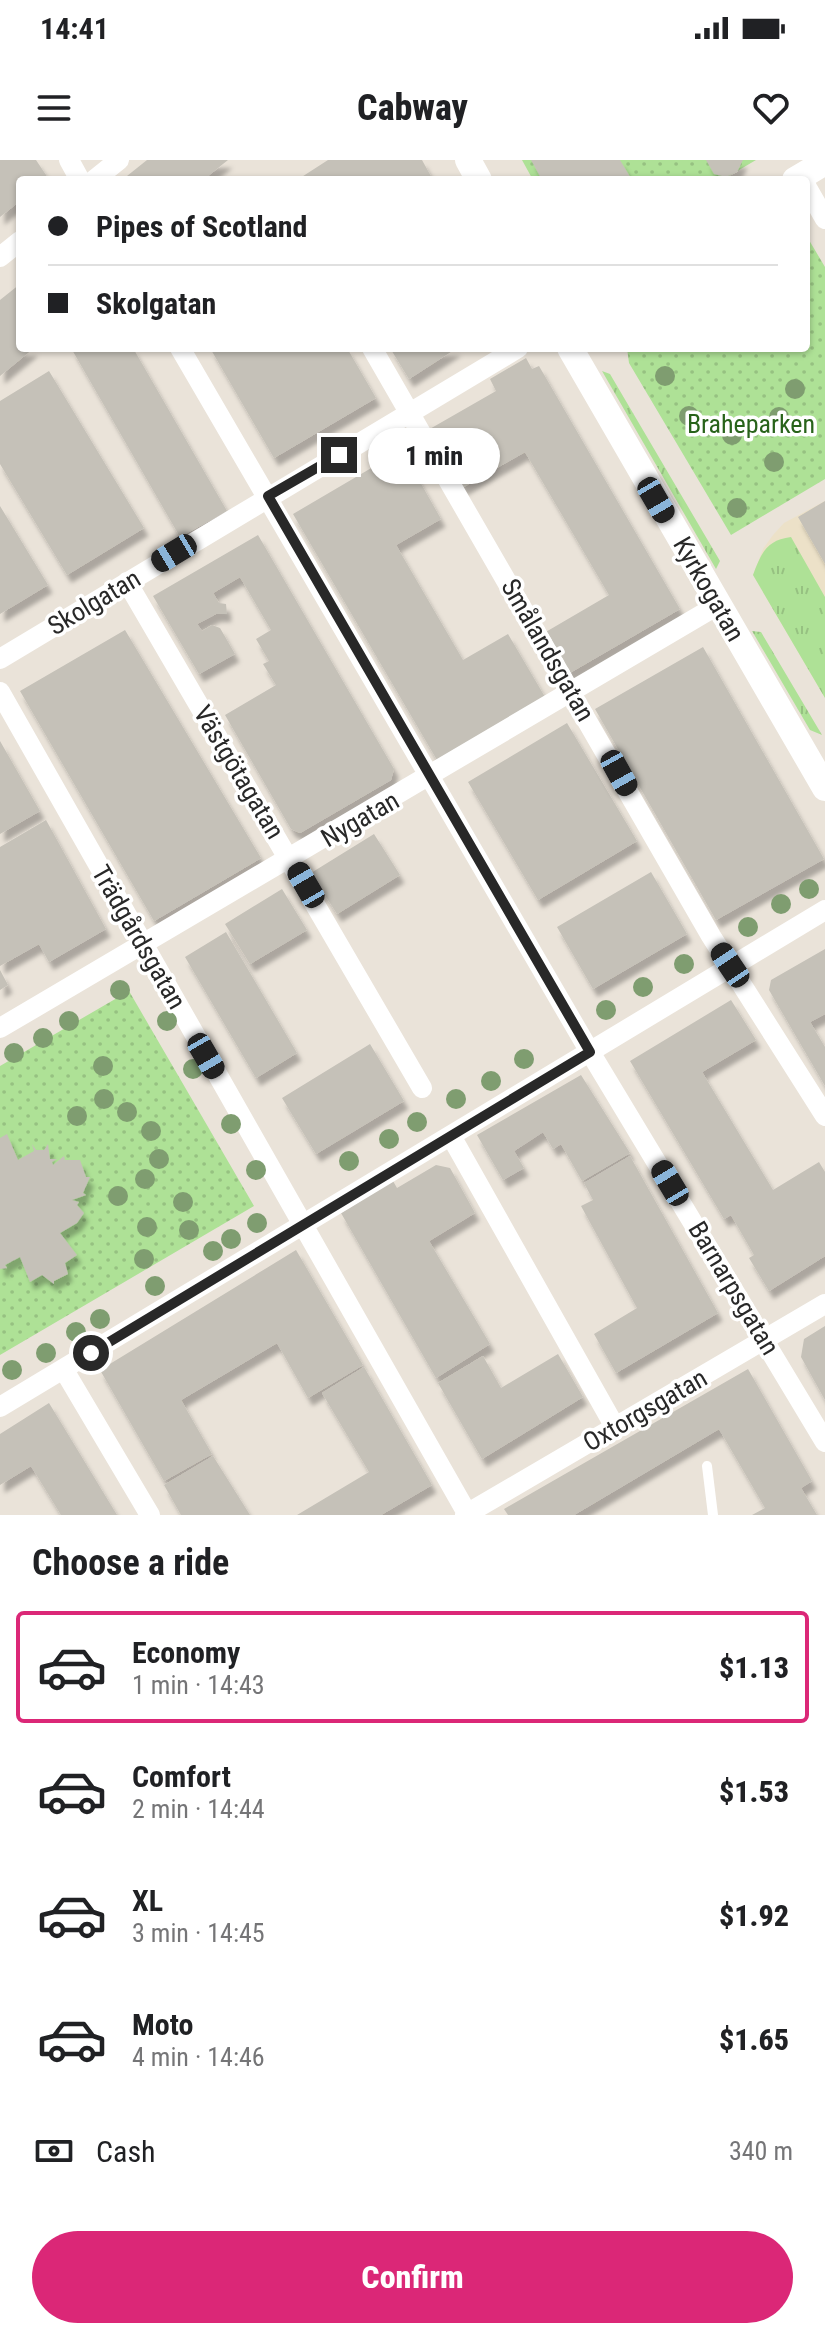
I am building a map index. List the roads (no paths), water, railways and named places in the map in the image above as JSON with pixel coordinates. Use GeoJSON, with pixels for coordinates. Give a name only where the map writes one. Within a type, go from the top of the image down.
{"type":"FeatureCollection","features":[{"type":"Feature","properties":{"kind":"street"},"geometry":{"type":"LineString","coordinates":[[99,176],[119,160]]}},
{"type":"Feature","properties":{"kind":"street"},"geometry":{"type":"LineString","coordinates":[[807,176],[825,162]]}},
{"type":"Feature","properties":{"kind":"street"},"geometry":{"type":"LineString","coordinates":[[810,195],[825,219]]}},
{"type":"Feature","properties":{"kind":"street"},"geometry":{"type":"LineString","coordinates":[[0,257],[16,244]]}},
{"type":"Feature","properties":{"kind":"street","name":"Barnarpsgatan"},"geometry":{"type":"LineString","coordinates":[[182,352],[590,1052],[766,1339],[825,1442]]}},
{"type":"Feature","properties":{"kind":"street","name":"Smålandsgatan"},"geometry":{"type":"LineString","coordinates":[[374,352],[730,965],[825,1116]]}},
{"type":"Feature","properties":{"kind":"street","name":"Skolgatan"},"geometry":{"type":"LineString","coordinates":[[0,659],[511,352]]}},
{"type":"Feature","properties":{"kind":"street","name":"Kyrkogatan"},"geometry":{"type":"LineString","coordinates":[[572,352],[718,605],[813,758],[825,788]]}},
{"type":"Feature","properties":{"kind":"street","name":"Västgötagatan"},"geometry":{"type":"LineString","coordinates":[[127,582],[422,1088]]}},
{"type":"Feature","properties":{"kind":"street","name":"Nygatan"},"geometry":{"type":"LineString","coordinates":[[0,1028],[432,777],[718,605]]}},
{"type":"Feature","properties":{"kind":"street","name":"Trädgårdsgatan"},"geometry":{"type":"LineString","coordinates":[[0,692],[467,1515]]}},
{"type":"Feature","properties":{"kind":"street"},"geometry":{"type":"LineString","coordinates":[[0,1407],[825,910]]}},
{"type":"Feature","properties":{"kind":"street"},"geometry":{"type":"LineString","coordinates":[[451,1136],[615,1427]]}},
{"type":"Feature","properties":{"kind":"street","name":"Oxtorgsgatan"},"geometry":{"type":"LineString","coordinates":[[467,1515],[825,1304]]}},
{"type":"Feature","properties":{"kind":"street"},"geometry":{"type":"LineString","coordinates":[[64,1370],[150,1515]]}},
{"type":"Feature","properties":{"kind":"lane"},"geometry":{"type":"LineString","coordinates":[[707,1466],[713,1515]]}},
{"type":"Feature","properties":{"kind":"park label","name":"Braheparken"},"geometry":{"type":"Point","coordinates":[751,424]}}]}
